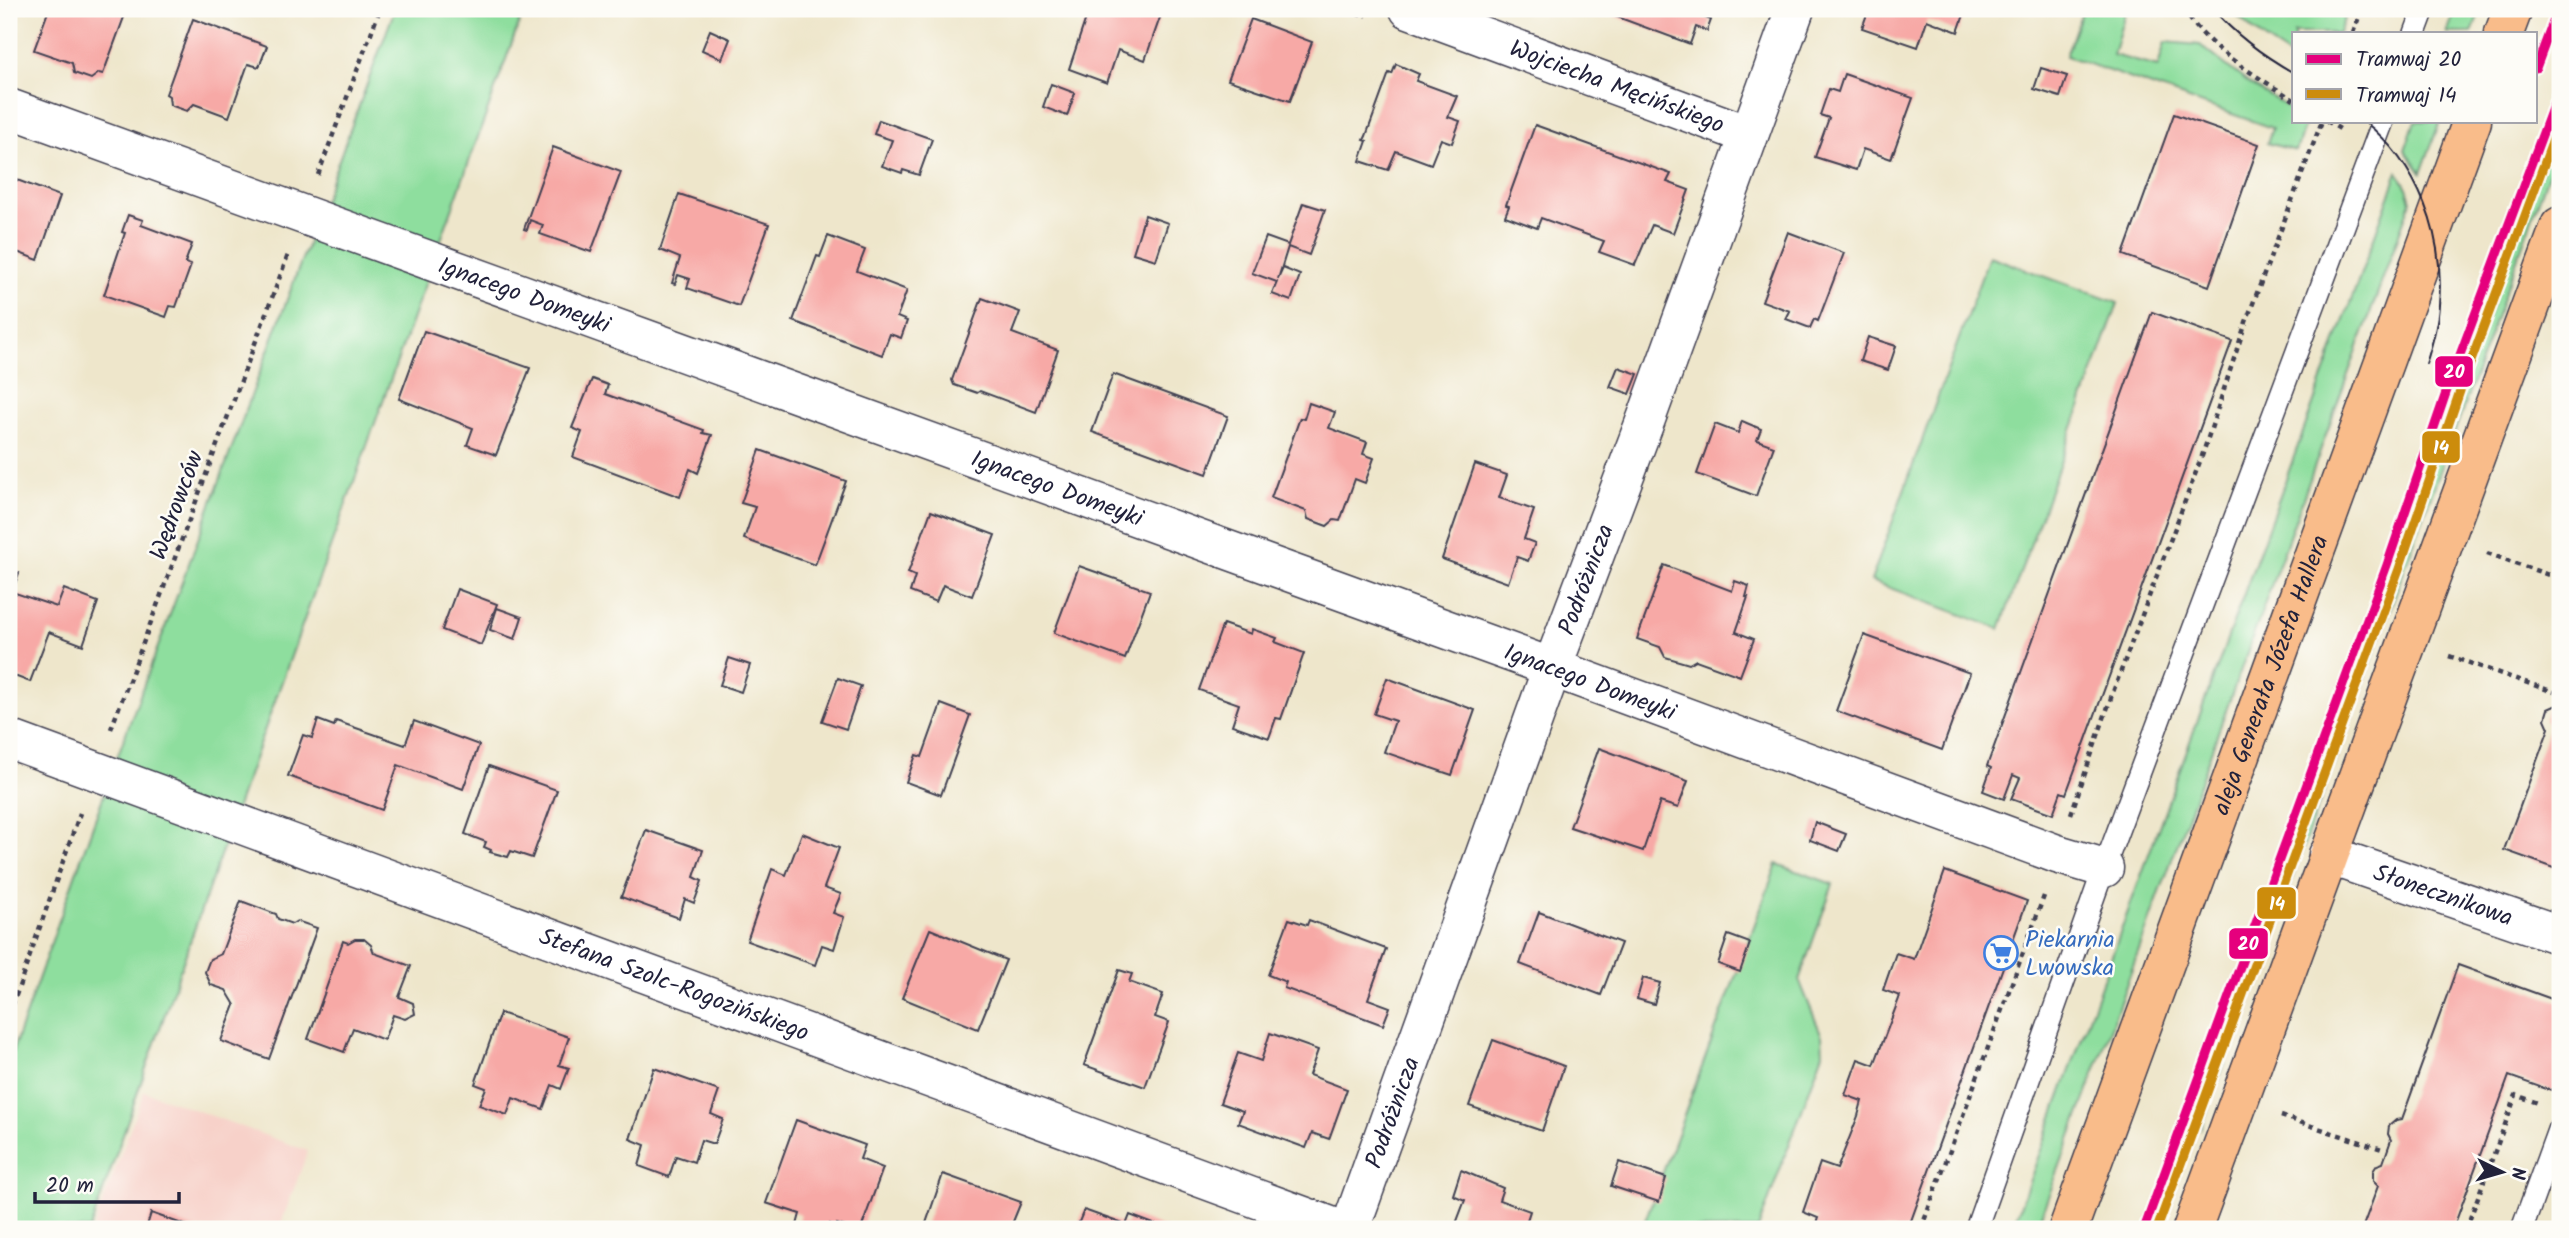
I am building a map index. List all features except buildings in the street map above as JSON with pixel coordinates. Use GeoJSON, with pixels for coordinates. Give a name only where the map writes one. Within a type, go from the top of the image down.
{"type":"FeatureCollection","features":[{"type":"Feature","properties":{"kind":"main road"},"geometry":{"type":"LineString","coordinates":[[2504,32],[2513,9]]}},
{"type":"Feature","properties":{"kind":"main road","name":"aleja Generała Józefa Hallera"},"geometry":{"type":"LineString","coordinates":[[2068,1229],[2472,122]]}},
{"type":"Feature","properties":{"kind":"main road"},"geometry":{"type":"LineString","coordinates":[[2192,1229],[2560,226]]}},
{"type":"Feature","properties":{"kind":"street","name":"Wojciecha Męcińskiego"},"geometry":{"type":"LineString","coordinates":[[1409,9],[1749,135]]}},
{"type":"Feature","properties":{"kind":"street","name":"Podróżnicza"},"geometry":{"type":"LineString","coordinates":[[1350,1229],[1552,668],[1795,9]]}},
{"type":"Feature","properties":{"kind":"street","name":"Ignacego Domeyki"},"geometry":{"type":"LineString","coordinates":[[9,108],[2057,854],[2104,868]]}},
{"type":"Feature","properties":{"kind":"street","name":"Stefana Szolc-Rogozińskiego"},"geometry":{"type":"LineString","coordinates":[[9,739],[1339,1229]]}},
{"type":"Feature","properties":{"kind":"street","name":"Słonecznikowa"},"geometry":{"type":"LineString","coordinates":[[2328,855],[2560,935]]}},
{"type":"Feature","properties":{"kind":"lane"},"geometry":{"type":"LineString","coordinates":[[2415,32],[2424,9]]}},
{"type":"Feature","properties":{"kind":"lane"},"geometry":{"type":"LineString","coordinates":[[1976,1229],[2104,868],[2383,122]]}},
{"type":"Feature","properties":{"kind":"lane"},"geometry":{"type":"LineString","coordinates":[[2522,1229],[2558,1130]]}},
{"type":"Feature","properties":{"kind":"path","name":"Wędrowców"},"geometry":{"type":"LineString","coordinates":[[9,1015],[95,770],[380,9]]}},
{"type":"Feature","properties":{"kind":"path"},"geometry":{"type":"LineString","coordinates":[[2184,9],[2191,22],[2220,49],[2292,99]]}},
{"type":"Feature","properties":{"kind":"path"},"geometry":{"type":"LineString","coordinates":[[2353,32],[2362,9]]}},
{"type":"Feature","properties":{"kind":"path"},"geometry":{"type":"LineString","coordinates":[[1921,1229],[2026,949],[2113,692],[2202,456],[2246,322],[2322,122]]}},
{"type":"Feature","properties":{"kind":"path"},"geometry":{"type":"LineString","coordinates":[[2483,552],[2560,579]]}},
{"type":"Feature","properties":{"kind":"path"},"geometry":{"type":"LineString","coordinates":[[2446,655],[2554,692]]}},
{"type":"Feature","properties":{"kind":"path"},"geometry":{"type":"LineString","coordinates":[[2466,1229],[2516,1095],[2549,1107]]}},
{"type":"Feature","properties":{"kind":"path"},"geometry":{"type":"LineString","coordinates":[[2280,1116],[2382,1149]]}},
{"type":"Feature","properties":{"kind":"shaded area"},"geometry":{"type":"Polygon","coordinates":[[[144,1091],[308,1151],[279,1229],[93,1229],[144,1091]]]}},
{"type":"Feature","properties":{"kind":"green space"},"geometry":{"type":"Polygon","coordinates":[[[395,9],[524,9],[244,787],[90,1229],[9,1229],[9,1061],[123,741],[395,9]]]}},
{"type":"Feature","properties":{"kind":"green space"},"geometry":{"type":"Polygon","coordinates":[[[2083,9],[2126,9],[2113,55],[2158,67],[2165,42],[2200,45],[2251,85],[2292,110],[2292,122],[2306,122],[2296,151],[2267,143],[2272,128],[2066,56],[2083,9]]]}},
{"type":"Feature","properties":{"kind":"green space"},"geometry":{"type":"Polygon","coordinates":[[[2229,9],[2348,9],[2339,32],[2292,32],[2292,58],[2265,40],[2229,9]]]}},
{"type":"Feature","properties":{"kind":"green space"},"geometry":{"type":"Polygon","coordinates":[[[2456,9],[2481,9],[2472,32],[2447,32],[2456,9]]]}},
{"type":"Feature","properties":{"kind":"green space"},"geometry":{"type":"Polygon","coordinates":[[[2560,119],[2560,142],[2201,1128],[2196,1110],[2560,119]]]}},
{"type":"Feature","properties":{"kind":"green space"},"geometry":{"type":"Polygon","coordinates":[[[2415,122],[2440,122],[2421,173],[2405,150],[2415,122]]]}},
{"type":"Feature","properties":{"kind":"green space"},"geometry":{"type":"Polygon","coordinates":[[[2398,172],[2411,201],[2082,1107],[2036,1229],[2012,1229],[2398,172]]]}},
{"type":"Feature","properties":{"kind":"green space"},"geometry":{"type":"Polygon","coordinates":[[[1989,256],[2118,303],[2000,629],[1871,581],[1989,256]]]}},
{"type":"Feature","properties":{"kind":"green space"},"geometry":{"type":"Polygon","coordinates":[[[1777,864],[1833,884],[1799,980],[1822,1036],[1823,1053],[1758,1229],[1642,1229],[1777,864]]]}},
{"type":"Feature","properties":{"kind":"tram line"},"geometry":{"type":"LineString","coordinates":[[2213,9],[2251,45],[2292,72]]}},
{"type":"Feature","properties":{"kind":"tram line","name":"20"},"geometry":{"type":"LineString","coordinates":[[2538,63],[2558,9]]}},
{"type":"Feature","properties":{"kind":"tram line","name":"20"},"geometry":{"type":"LineString","coordinates":[[2144,1229],[2387,565],[2448,387],[2560,87]]}},
{"type":"Feature","properties":{"kind":"tram line","name":"14"},"geometry":{"type":"LineString","coordinates":[[2157,1229],[2560,121]]}},
{"type":"Feature","properties":{"kind":"tram line"},"geometry":{"type":"LineString","coordinates":[[2365,122],[2400,159],[2413,180],[2432,228],[2438,253],[2439,305],[2426,364]]}},
{"type":"Feature","properties":{"kind":"place","name":"Piekarnia Lwowska"},"geometry":{"type":"Point","coordinates":[2001,953]}}]}
